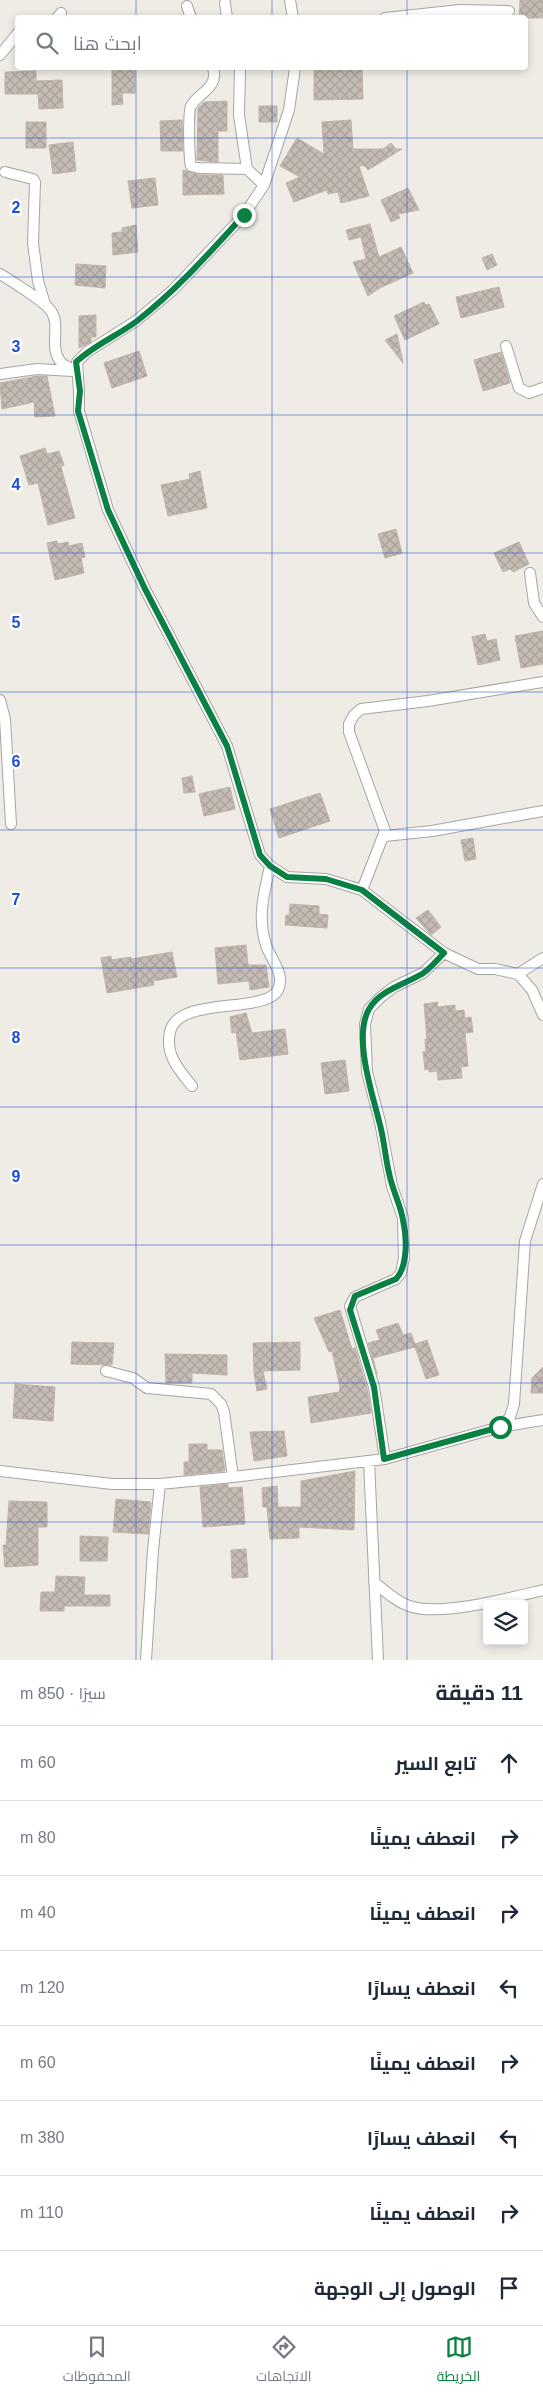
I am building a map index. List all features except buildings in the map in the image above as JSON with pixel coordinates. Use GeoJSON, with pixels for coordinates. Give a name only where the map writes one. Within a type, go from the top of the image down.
{"type":"FeatureCollection","features":[{"type":"Feature","properties":{"kind":"street"},"geometry":{"type":"LineString","coordinates":[[290,0],[292,15]]}},
{"type":"Feature","properties":{"kind":"street"},"geometry":{"type":"LineString","coordinates":[[225,2],[227,15]]}},
{"type":"Feature","properties":{"kind":"street"},"geometry":{"type":"LineString","coordinates":[[187,6],[190,15]]}},
{"type":"Feature","properties":{"kind":"street"},"geometry":{"type":"LineString","coordinates":[[413,15],[460,10],[509,11]]}},
{"type":"Feature","properties":{"kind":"street"},"geometry":{"type":"LineString","coordinates":[[0,55],[15,37]]}},
{"type":"Feature","properties":{"kind":"street"},"geometry":{"type":"LineString","coordinates":[[213,70],[212,84],[209,90],[191,106],[188,112],[189,163],[194,168],[247,169]]}},
{"type":"Feature","properties":{"kind":"street"},"geometry":{"type":"LineString","coordinates":[[240,70],[239,115],[247,169],[264,185]]}},
{"type":"Feature","properties":{"kind":"street"},"geometry":{"type":"LineString","coordinates":[[295,70],[289,110],[264,185],[244,215],[173,290],[136,321],[87,352],[76,362],[80,391],[78,411],[108,510],[145,589],[227,746],[260,855],[270,866],[287,877],[326,879],[362,890],[444,953],[478,969],[495,968],[518,974],[532,990],[543,1015]]}},
{"type":"Feature","properties":{"kind":"street"},"geometry":{"type":"LineString","coordinates":[[5,172],[33,179],[35,182],[33,243],[38,281],[45,304],[54,319],[57,355],[60,361],[76,371]]}},
{"type":"Feature","properties":{"kind":"street"},"geometry":{"type":"LineString","coordinates":[[0,274],[45,304]]}},
{"type":"Feature","properties":{"kind":"street"},"geometry":{"type":"LineString","coordinates":[[506,346],[519,388],[529,392],[543,388]]}},
{"type":"Feature","properties":{"kind":"street"},"geometry":{"type":"LineString","coordinates":[[0,374],[37,369],[76,371]]}},
{"type":"Feature","properties":{"kind":"street"},"geometry":{"type":"LineString","coordinates":[[530,573],[534,603],[543,617]]}},
{"type":"Feature","properties":{"kind":"street"},"geometry":{"type":"LineString","coordinates":[[362,890],[385,836],[349,732],[349,724],[354,715],[361,709],[370,707],[428,701],[543,682]]}},
{"type":"Feature","properties":{"kind":"street"},"geometry":{"type":"LineString","coordinates":[[0,700],[5,720],[11,824]]}},
{"type":"Feature","properties":{"kind":"street"},"geometry":{"type":"LineString","coordinates":[[385,836],[432,831],[543,810]]}},
{"type":"Feature","properties":{"kind":"street"},"geometry":{"type":"LineString","coordinates":[[192,1086],[177,1068],[170,1054],[168,1041],[171,1028],[177,1021],[197,1010],[259,1001],[272,996],[279,988],[280,978],[266,945],[261,904],[270,866]]}},
{"type":"Feature","properties":{"kind":"street"},"geometry":{"type":"LineString","coordinates":[[384,1459],[374,1387],[350,1306],[355,1296],[391,1283],[401,1274],[404,1258],[404,1223],[392,1186],[380,1122],[367,1072],[365,1024],[369,1009],[381,997],[394,987],[423,973],[444,953]]}},
{"type":"Feature","properties":{"kind":"street"},"geometry":{"type":"LineString","coordinates":[[518,974],[543,958]]}},
{"type":"Feature","properties":{"kind":"street"},"geometry":{"type":"LineString","coordinates":[[500,1427],[510,1417],[514,1404],[525,1241],[543,1184]]}},
{"type":"Feature","properties":{"kind":"street"},"geometry":{"type":"LineString","coordinates":[[106,1371],[133,1378],[147,1388],[211,1394],[221,1404],[224,1412],[233,1477]]}},
{"type":"Feature","properties":{"kind":"street"},"geometry":{"type":"LineString","coordinates":[[0,1471],[112,1484],[160,1484],[384,1459],[500,1427],[543,1420]]}},
{"type":"Feature","properties":{"kind":"street"},"geometry":{"type":"LineString","coordinates":[[368,1461],[378,1660]]}},
{"type":"Feature","properties":{"kind":"street"},"geometry":{"type":"LineString","coordinates":[[146,1660],[153,1550],[160,1484]]}},
{"type":"Feature","properties":{"kind":"street"},"geometry":{"type":"LineString","coordinates":[[374,1582],[403,1604],[426,1609],[487,1603],[543,1590]]}},
{"type":"Feature","properties":{"kind":"route"},"geometry":{"type":"LineString","coordinates":[[244,215],[213,250],[173,290],[136,321],[92,351],[87,352],[76,362],[80,391],[78,411],[108,510],[145,589],[227,746],[260,855],[270,866],[287,877],[326,879],[362,890],[444,953],[423,973],[394,987],[381,997],[369,1009],[365,1024],[364,1039],[367,1072],[380,1122],[392,1186],[404,1223],[404,1267],[401,1274],[391,1283],[355,1296],[350,1310],[362,1343],[374,1387],[384,1459],[500,1427]]}}]}
